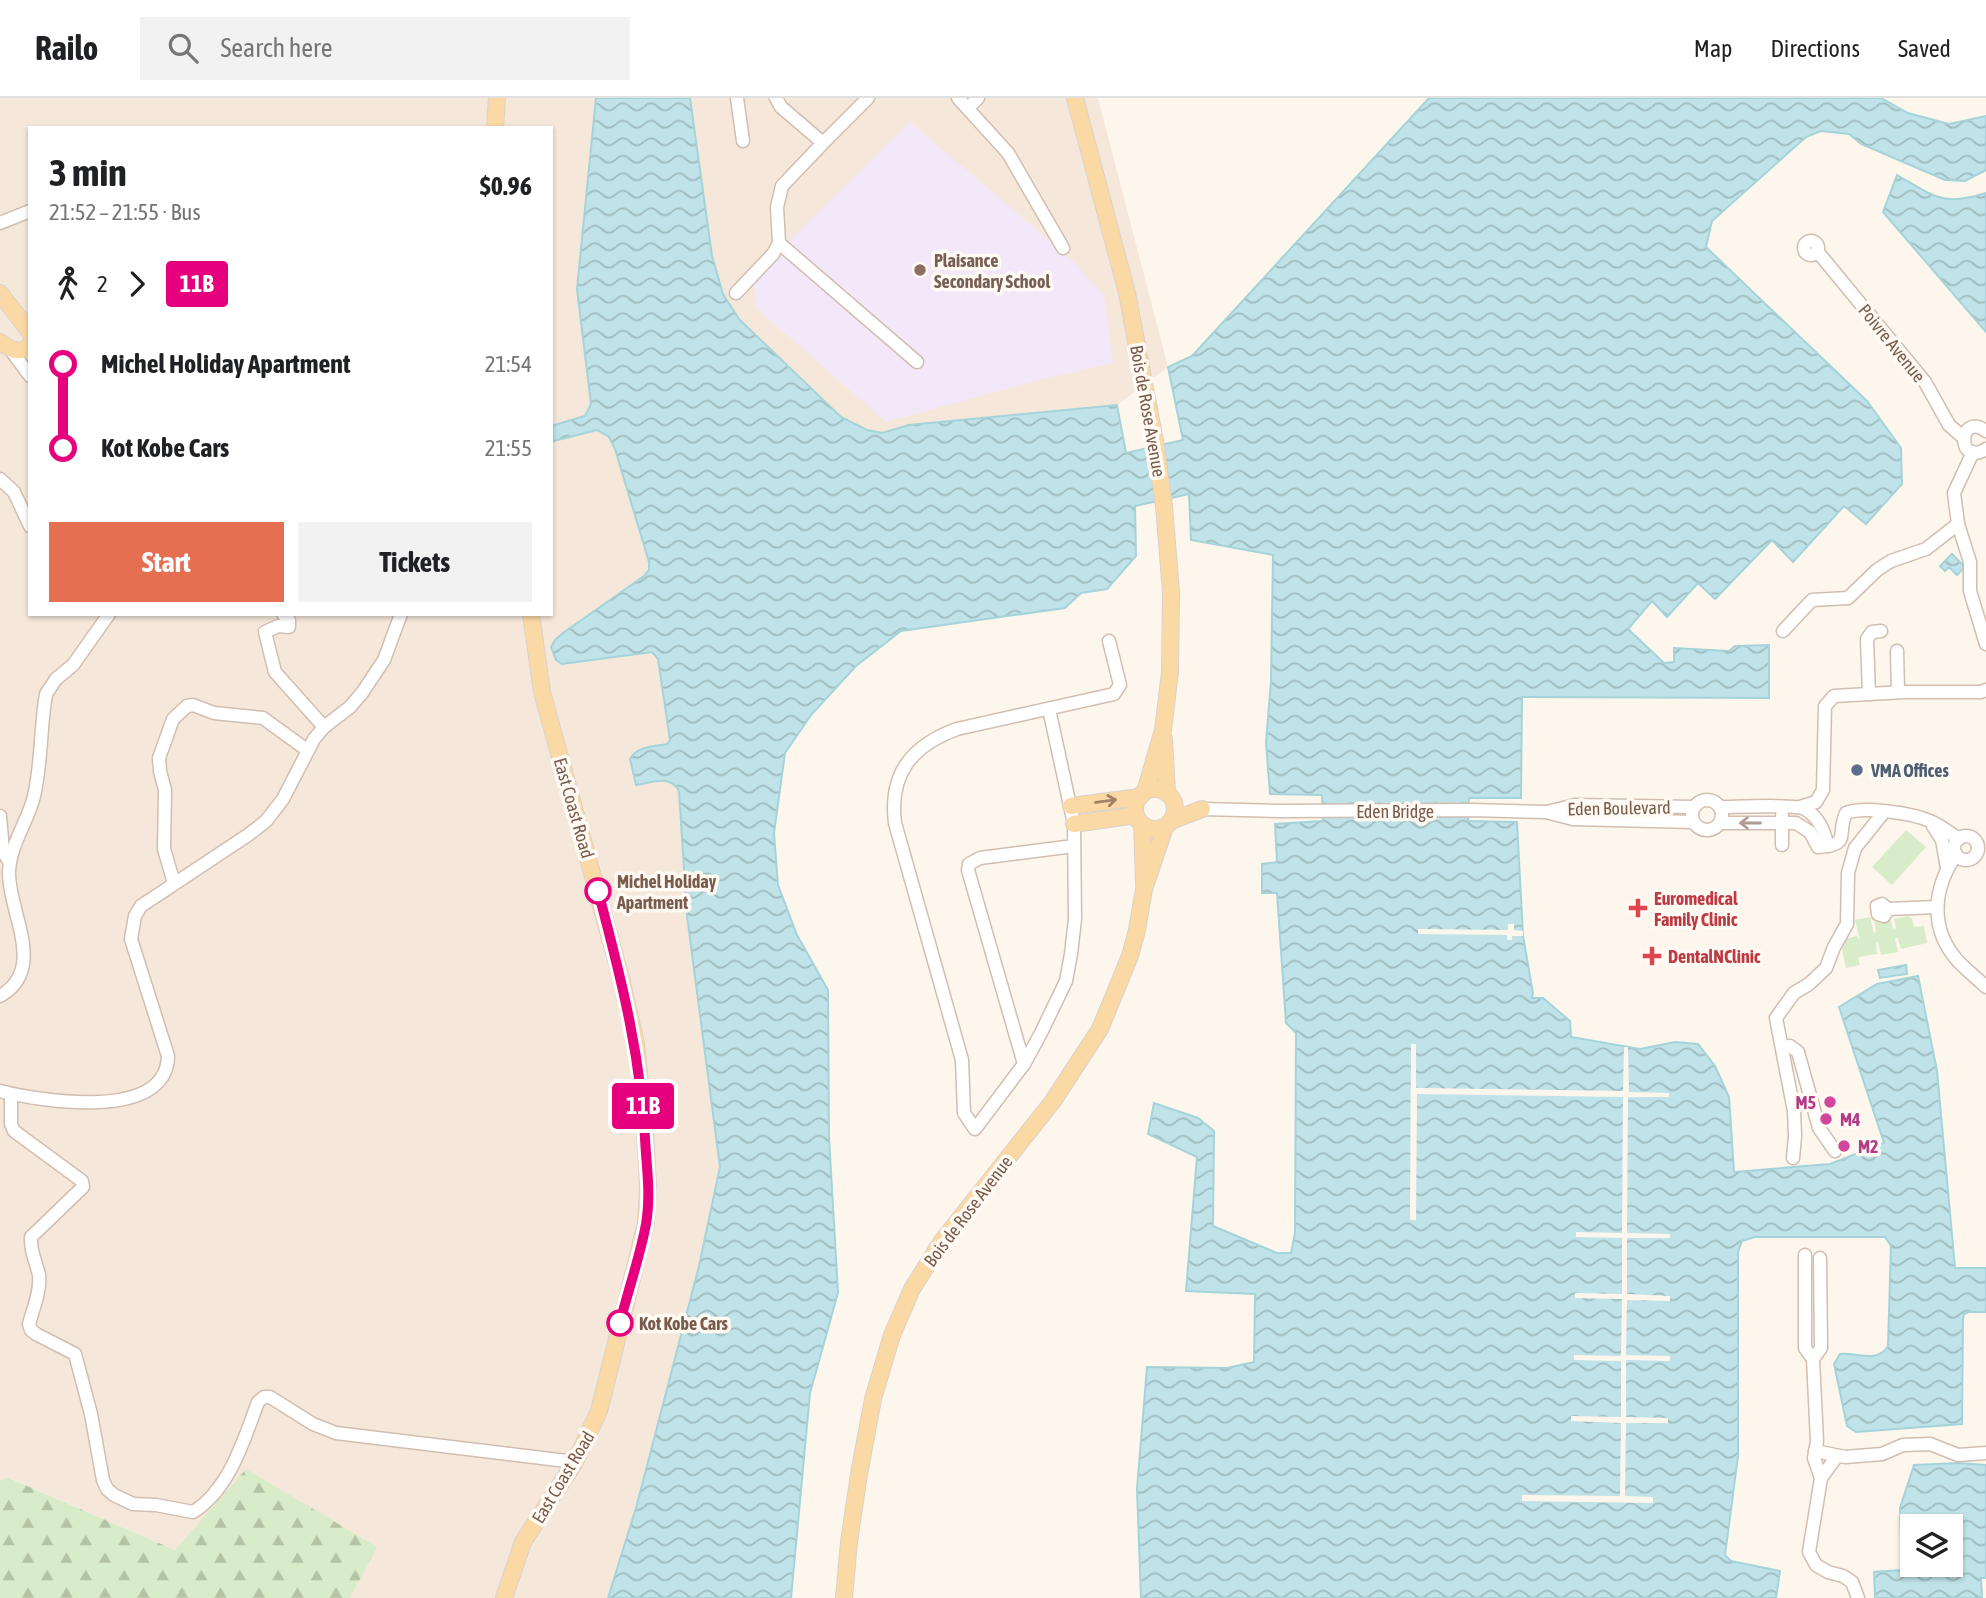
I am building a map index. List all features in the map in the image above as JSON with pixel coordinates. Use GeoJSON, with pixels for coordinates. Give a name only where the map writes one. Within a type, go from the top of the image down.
{"type":"FeatureCollection","features":[{"type":"Feature","properties":{"kind":"main road"},"geometry":{"type":"LineString","coordinates":[[495,126],[497,98]]}},
{"type":"Feature","properties":{"kind":"main road","name":"Bois de Rose Avenue"},"geometry":{"type":"LineString","coordinates":[[1075,98],[1126,293],[1155,441],[1164,506],[1171,593],[1170,672],[1163,730],[1142,794]]}},
{"type":"Feature","properties":{"kind":"main road"},"geometry":{"type":"LineString","coordinates":[[0,293],[28,329]]}},
{"type":"Feature","properties":{"kind":"main road"},"geometry":{"type":"LineString","coordinates":[[5,346],[20,351],[28,345]]}},
{"type":"Feature","properties":{"kind":"main road","name":"East Coast Road"},"geometry":{"type":"LineString","coordinates":[[504,1598],[523,1542],[575,1462],[599,1411],[646,1223],[648,1187],[636,1044],[598,891],[542,692],[531,616]]}},
{"type":"Feature","properties":{"kind":"main road","name":"Bois de Rose Avenue"},"geometry":{"type":"LineString","coordinates":[[1163,730],[1169,796]]}},
{"type":"Feature","properties":{"kind":"main road"},"geometry":{"type":"LineString","coordinates":[[1071,806],[1142,794],[1156,789],[1202,809]]}},
{"type":"Feature","properties":{"kind":"main road"},"geometry":{"type":"LineString","coordinates":[[1140,821],[1135,807],[1142,794]]}},
{"type":"Feature","properties":{"kind":"main road"},"geometry":{"type":"LineString","coordinates":[[1168,824],[1175,813],[1169,796]]}},
{"type":"Feature","properties":{"kind":"main road"},"geometry":{"type":"LineString","coordinates":[[1074,824],[1129,816],[1153,829],[1202,809]]}},
{"type":"Feature","properties":{"kind":"main road","name":"Bois de Rose Avenue"},"geometry":{"type":"LineString","coordinates":[[1140,821],[1144,889]]}},
{"type":"Feature","properties":{"kind":"main road","name":"Bois de Rose Avenue"},"geometry":{"type":"LineString","coordinates":[[844,1598],[859,1474],[873,1399],[892,1335],[912,1289],[942,1241],[1053,1101],[1100,1029],[1130,956],[1144,889],[1168,824]]}},
{"type":"Feature","properties":{"kind":"street"},"geometry":{"type":"LineString","coordinates":[[737,98],[743,141]]}},
{"type":"Feature","properties":{"kind":"street"},"geometry":{"type":"LineString","coordinates":[[776,98],[781,107],[823,143]]}},
{"type":"Feature","properties":{"kind":"street"},"geometry":{"type":"LineString","coordinates":[[737,293],[773,254],[779,243],[777,207],[782,186],[868,98]]}},
{"type":"Feature","properties":{"kind":"street"},"geometry":{"type":"LineString","coordinates":[[958,98],[1008,153],[1063,248]]}},
{"type":"Feature","properties":{"kind":"street"},"geometry":{"type":"LineString","coordinates":[[968,108],[978,98]]}},
{"type":"Feature","properties":{"kind":"street"},"geometry":{"type":"LineString","coordinates":[[0,223],[28,212]]}},
{"type":"Feature","properties":{"kind":"street"},"geometry":{"type":"LineString","coordinates":[[779,243],[917,362]]}},
{"type":"Feature","properties":{"kind":"street","name":"Poivre Avenue"},"geometry":{"type":"LineString","coordinates":[[1817,251],[1918,373],[1949,425],[1964,438],[1964,445],[1980,451]]}},
{"type":"Feature","properties":{"kind":"street"},"geometry":{"type":"LineString","coordinates":[[5,346],[28,374]]}},
{"type":"Feature","properties":{"kind":"street"},"geometry":{"type":"LineString","coordinates":[[1964,438],[1967,431],[1974,427],[1986,430]]}},
{"type":"Feature","properties":{"kind":"street"},"geometry":{"type":"LineString","coordinates":[[1980,451],[1954,494],[1958,524],[1970,562],[1970,591],[1986,644]]}},
{"type":"Feature","properties":{"kind":"street"},"geometry":{"type":"LineString","coordinates":[[0,479],[14,492],[28,522]]}},
{"type":"Feature","properties":{"kind":"street"},"geometry":{"type":"LineString","coordinates":[[1783,631],[1812,600],[1849,598],[1877,570],[1891,562],[1926,550],[1958,524]]}},
{"type":"Feature","properties":{"kind":"street"},"geometry":{"type":"LineString","coordinates":[[0,996],[21,975],[25,955],[9,873],[11,853],[34,798],[46,694],[56,679],[73,665],[108,616]]}},
{"type":"Feature","properties":{"kind":"street"},"geometry":{"type":"LineString","coordinates":[[285,616],[289,620],[289,627],[278,626],[265,632],[275,672],[324,727]]}},
{"type":"Feature","properties":{"kind":"street"},"geometry":{"type":"LineString","coordinates":[[400,616],[384,660],[362,694],[324,727],[307,750],[283,799],[266,821],[141,906],[135,916],[131,939],[168,1056],[168,1068],[163,1076],[147,1090],[110,1103],[68,1102],[5,1092],[10,1124],[14,1131],[82,1181],[83,1187],[31,1237],[30,1249],[39,1276],[39,1286],[29,1324],[36,1334],[75,1354],[91,1414],[103,1480],[114,1496],[133,1504],[156,1504],[192,1512],[206,1504],[240,1450],[258,1402],[264,1397],[270,1397],[313,1424],[337,1433],[575,1462]]}},
{"type":"Feature","properties":{"kind":"street"},"geometry":{"type":"LineString","coordinates":[[1869,694],[1867,639],[1872,632],[1881,631]]}},
{"type":"Feature","properties":{"kind":"street"},"geometry":{"type":"LineString","coordinates":[[1049,709],[1074,824],[1075,919],[1066,981],[1024,1064],[975,1129],[964,1113],[962,1060],[895,823],[895,785],[916,751],[933,738],[957,729],[1114,694],[1120,685],[1109,641]]}},
{"type":"Feature","properties":{"kind":"street"},"geometry":{"type":"LineString","coordinates":[[1897,651],[1898,692]]}},
{"type":"Feature","properties":{"kind":"street"},"geometry":{"type":"LineString","coordinates":[[1800,807],[1816,802],[1823,790],[1825,706],[1828,700],[1840,695],[1986,690]]}},
{"type":"Feature","properties":{"kind":"street"},"geometry":{"type":"LineString","coordinates":[[174,883],[164,849],[165,790],[159,758],[173,719],[187,706],[193,705],[214,713],[263,718],[307,750]]}},
{"type":"Feature","properties":{"kind":"street"},"geometry":{"type":"LineString","coordinates":[[1796,823],[1814,817],[1826,799],[1828,776],[1824,738]]}},
{"type":"Feature","properties":{"kind":"street","name":"Eden Boulevard"},"geometry":{"type":"LineString","coordinates":[[1546,812],[1575,805],[1693,807],[1701,800],[1707,799],[1720,807],[1800,807]]}},
{"type":"Feature","properties":{"kind":"street","name":"Eden Boulevard"},"geometry":{"type":"LineString","coordinates":[[1693,807],[1693,822]]}},
{"type":"Feature","properties":{"kind":"street"},"geometry":{"type":"LineString","coordinates":[[1720,807],[1720,823]]}},
{"type":"Feature","properties":{"kind":"street"},"geometry":{"type":"LineString","coordinates":[[1782,807],[1782,845]]}},
{"type":"Feature","properties":{"kind":"street"},"geometry":{"type":"LineString","coordinates":[[1800,807],[1814,817],[1825,832],[1823,847]]}},
{"type":"Feature","properties":{"kind":"street","name":"Eden Bridge"},"geometry":{"type":"LineString","coordinates":[[1202,809],[1472,810]]}},
{"type":"Feature","properties":{"kind":"street","name":"Eden Boulevard"},"geometry":{"type":"LineString","coordinates":[[1472,810],[1546,812],[1573,820],[1693,822],[1704,830],[1711,830],[1720,823],[1796,823]]}},
{"type":"Feature","properties":{"kind":"street"},"geometry":{"type":"LineString","coordinates":[[1823,847],[1836,845],[1841,840],[1846,813],[1851,811],[1884,812],[1929,820],[1959,839]]}},
{"type":"Feature","properties":{"kind":"street"},"geometry":{"type":"LineString","coordinates":[[1793,1158],[1794,1111],[1776,1018],[1794,993],[1809,984],[1826,968],[1847,924],[1848,873],[1855,848],[1884,812]]}},
{"type":"Feature","properties":{"kind":"street"},"geometry":{"type":"LineString","coordinates":[[0,816],[4,851],[10,864]]}},
{"type":"Feature","properties":{"kind":"street"},"geometry":{"type":"LineString","coordinates":[[1929,820],[1942,840],[1947,868]]}},
{"type":"Feature","properties":{"kind":"street"},"geometry":{"type":"LineString","coordinates":[[1796,823],[1810,832],[1823,847]]}},
{"type":"Feature","properties":{"kind":"street"},"geometry":{"type":"LineString","coordinates":[[1974,840],[1986,832]]}},
{"type":"Feature","properties":{"kind":"street"},"geometry":{"type":"LineString","coordinates":[[1966,837],[1974,840],[1978,847],[1973,857],[1966,860],[1956,855],[1954,848],[1959,839],[1966,837]]}},
{"type":"Feature","properties":{"kind":"street"},"geometry":{"type":"LineString","coordinates":[[1024,1064],[968,870],[970,864],[980,858],[1074,846]]}},
{"type":"Feature","properties":{"kind":"street"},"geometry":{"type":"LineString","coordinates":[[1956,855],[1947,868],[1939,889],[1936,919],[1957,960],[1986,987]]}},
{"type":"Feature","properties":{"kind":"street"},"geometry":{"type":"LineString","coordinates":[[1888,909],[1937,907]]}},
{"type":"Feature","properties":{"kind":"street"},"geometry":{"type":"LineString","coordinates":[[1782,1046],[1790,1046],[1798,1052],[1819,1128],[1835,1151]]}},
{"type":"Feature","properties":{"kind":"street"},"geometry":{"type":"LineString","coordinates":[[1805,1255],[1805,1348],[1813,1359],[1814,1458],[1822,1478]]}},
{"type":"Feature","properties":{"kind":"street"},"geometry":{"type":"LineString","coordinates":[[1813,1359],[1821,1348],[1820,1258]]}},
{"type":"Feature","properties":{"kind":"street"},"geometry":{"type":"LineString","coordinates":[[1815,1451],[1837,1455],[1882,1454],[1903,1445],[1930,1444],[1958,1455],[1986,1453]]}},
{"type":"Feature","properties":{"kind":"street"},"geometry":{"type":"LineString","coordinates":[[1837,1455],[1822,1478],[1809,1552],[1816,1565],[1843,1576],[1852,1583],[1858,1598]]}},
{"type":"Feature","properties":{"kind":"shaded area"},"geometry":{"type":"Polygon","coordinates":[[[0,98],[595,98],[587,369],[591,404],[585,416],[553,425],[553,126],[28,126],[28,616],[553,616],[553,440],[598,430],[609,437],[649,562],[649,570],[555,639],[562,664],[652,652],[658,659],[670,740],[668,744],[639,749],[636,785],[668,780],[675,784],[679,791],[687,917],[720,1168],[679,1343],[636,1508],[608,1598],[350,1598],[376,1547],[175,1550],[10,1478],[0,1480],[0,98]]]}},
{"type":"Feature","properties":{"kind":"shaded area"},"geometry":{"type":"Polygon","coordinates":[[[690,98],[1098,98],[1168,367],[1117,405],[910,425],[882,433],[867,430],[841,417],[739,319],[723,294],[712,256],[690,98]]]}},
{"type":"Feature","properties":{"kind":"shaded area","name":"Plaisance Secondary School"},"geometry":{"type":"Polygon","coordinates":[[[910,122],[1073,261],[1104,296],[1113,363],[1038,380],[886,422],[756,308],[755,290],[750,279],[910,122]]]}},
{"type":"Feature","properties":{"kind":"green space"},"geometry":{"type":"Polygon","coordinates":[[[1906,830],[1926,847],[1892,885],[1872,867],[1906,830]]]}},
{"type":"Feature","properties":{"kind":"green space"},"geometry":{"type":"Polygon","coordinates":[[[1890,916],[1893,929],[1896,928],[1894,919],[1909,916],[1914,927],[1924,926],[1927,943],[1901,949],[1898,938],[1895,938],[1898,952],[1881,955],[1876,942],[1877,954],[1858,957],[1860,965],[1846,968],[1841,945],[1845,944],[1844,939],[1857,936],[1860,941],[1855,920],[1870,917],[1874,933],[1874,919],[1890,916]]]}},
{"type":"Feature","properties":{"kind":"green space"},"geometry":{"type":"Polygon","coordinates":[[[246,1469],[377,1547],[350,1598],[0,1598],[0,1480],[9,1478],[175,1550],[246,1469]]]}},
{"type":"Feature","properties":{"kind":"water"},"geometry":{"type":"Polygon","coordinates":[[[596,98],[690,98],[712,256],[723,294],[739,319],[841,417],[867,430],[882,433],[909,425],[1117,405],[1126,453],[1183,440],[1168,367],[1192,356],[1429,98],[1881,98],[1908,113],[1949,124],[1986,116],[1986,170],[1965,181],[1945,180],[1861,144],[1849,134],[1821,131],[1806,137],[1712,221],[1706,247],[1867,401],[1901,448],[1902,484],[1866,524],[1844,506],[1793,562],[1772,540],[1715,599],[1698,583],[1667,617],[1652,601],[1628,629],[1664,663],[1674,662],[1674,648],[1729,651],[1735,646],[1769,645],[1769,698],[1522,697],[1521,798],[1469,798],[1468,821],[1517,822],[1523,936],[1532,998],[1543,998],[1570,1021],[1571,1037],[1640,1049],[1675,1042],[1698,1044],[1715,1066],[1729,1097],[1734,1172],[1830,1164],[1884,1143],[1839,1007],[1877,984],[1918,976],[1937,1071],[1955,1268],[1986,1268],[1986,1312],[1969,1312],[1964,1314],[1963,1319],[1962,1424],[1856,1432],[1847,1426],[1834,1364],[1840,1354],[1878,1355],[1888,1346],[1891,1246],[1885,1237],[1755,1237],[1742,1241],[1738,1252],[1738,1456],[1725,1555],[1731,1561],[1780,1571],[1776,1598],[1141,1598],[1137,1489],[1147,1367],[1227,1368],[1254,1362],[1255,1294],[1186,1291],[1197,1157],[1148,1134],[1154,1103],[1198,1118],[1214,1131],[1213,1226],[1277,1253],[1291,1253],[1295,1233],[1296,1033],[1286,1023],[1277,893],[1262,893],[1262,864],[1277,862],[1275,824],[1323,821],[1322,795],[1270,794],[1266,742],[1271,681],[1273,555],[1191,540],[1189,494],[1135,506],[1136,556],[1107,589],[1081,593],[1065,608],[901,631],[856,666],[811,715],[785,753],[774,833],[778,885],[797,935],[828,990],[829,1137],[838,1293],[810,1393],[791,1598],[608,1598],[636,1508],[679,1343],[720,1167],[687,916],[679,791],[666,781],[636,785],[630,759],[641,749],[667,744],[670,740],[658,659],[652,652],[562,664],[556,660],[551,647],[563,633],[649,570],[649,562],[609,437],[597,430],[553,440],[553,425],[585,416],[591,404],[577,289],[596,98]]]}},
{"type":"Feature","properties":{"kind":"water"},"geometry":{"type":"Polygon","coordinates":[[[1897,175],[1930,194],[1948,199],[1986,193],[1986,332],[1883,212],[1897,175]]]}},
{"type":"Feature","properties":{"kind":"water"},"geometry":{"type":"Polygon","coordinates":[[[1952,554],[1965,567],[1957,575],[1949,567],[1945,571],[1940,566],[1952,554]]]}},
{"type":"Feature","properties":{"kind":"water"},"geometry":{"type":"Polygon","coordinates":[[[1906,965],[1907,974],[1880,978],[1878,970],[1906,965]]]}},
{"type":"Feature","properties":{"kind":"water"},"geometry":{"type":"Polygon","coordinates":[[[1914,1465],[1986,1465],[1986,1578],[1981,1578],[1982,1598],[1875,1598],[1874,1572],[1900,1570],[1900,1577],[1963,1577],[1963,1514],[1900,1514],[1914,1465]]]}},
{"type":"Feature","properties":{"kind":"pier"},"geometry":{"type":"Polygon","coordinates":[[[1508,924],[1514,924],[1514,930],[1523,931],[1523,936],[1512,936],[1512,940],[1507,940],[1507,935],[1418,934],[1418,929],[1508,930],[1508,924]]]}},
{"type":"Feature","properties":{"kind":"pier"},"geometry":{"type":"Polygon","coordinates":[[[1411,1044],[1416,1044],[1416,1088],[1623,1091],[1624,1047],[1628,1047],[1629,1092],[1669,1093],[1669,1097],[1628,1097],[1627,1233],[1670,1234],[1670,1238],[1627,1238],[1627,1294],[1670,1296],[1670,1301],[1627,1300],[1626,1355],[1670,1356],[1670,1361],[1626,1360],[1626,1417],[1668,1418],[1668,1423],[1626,1423],[1625,1496],[1653,1497],[1653,1503],[1522,1501],[1522,1495],[1620,1496],[1621,1423],[1571,1421],[1571,1416],[1621,1417],[1621,1361],[1574,1360],[1574,1355],[1621,1356],[1622,1299],[1575,1298],[1575,1293],[1622,1294],[1622,1238],[1576,1237],[1576,1232],[1622,1233],[1623,1097],[1417,1094],[1416,1220],[1410,1220],[1411,1044]]]}},
{"type":"Feature","properties":{"kind":"bus line","name":"11B"},"geometry":{"type":"LineString","coordinates":[[598,891],[636,1044],[642,1089],[648,1187],[646,1223],[620,1323]]}},
{"type":"Feature","properties":{"kind":"place","name":"Plaisance Secondary School"},"geometry":{"type":"Point","coordinates":[920,270]}},
{"type":"Feature","properties":{"kind":"place","name":"VMA Offices"},"geometry":{"type":"Point","coordinates":[1857,770]}},
{"type":"Feature","properties":{"kind":"place","name":"Michel Holiday Apartment"},"geometry":{"type":"Point","coordinates":[598,891]}},
{"type":"Feature","properties":{"kind":"place","name":"Euromedical Family Clinic"},"geometry":{"type":"Point","coordinates":[1638,908]}},
{"type":"Feature","properties":{"kind":"place","name":"DentalNClinic"},"geometry":{"type":"Point","coordinates":[1652,956]}},
{"type":"Feature","properties":{"kind":"place","name":"M5"},"geometry":{"type":"Point","coordinates":[1830,1102]}},
{"type":"Feature","properties":{"kind":"place","name":"M4"},"geometry":{"type":"Point","coordinates":[1826,1119]}},
{"type":"Feature","properties":{"kind":"place","name":"M2"},"geometry":{"type":"Point","coordinates":[1844,1146]}},
{"type":"Feature","properties":{"kind":"place","name":"Kot Kobe Cars"},"geometry":{"type":"Point","coordinates":[620,1323]}}]}
